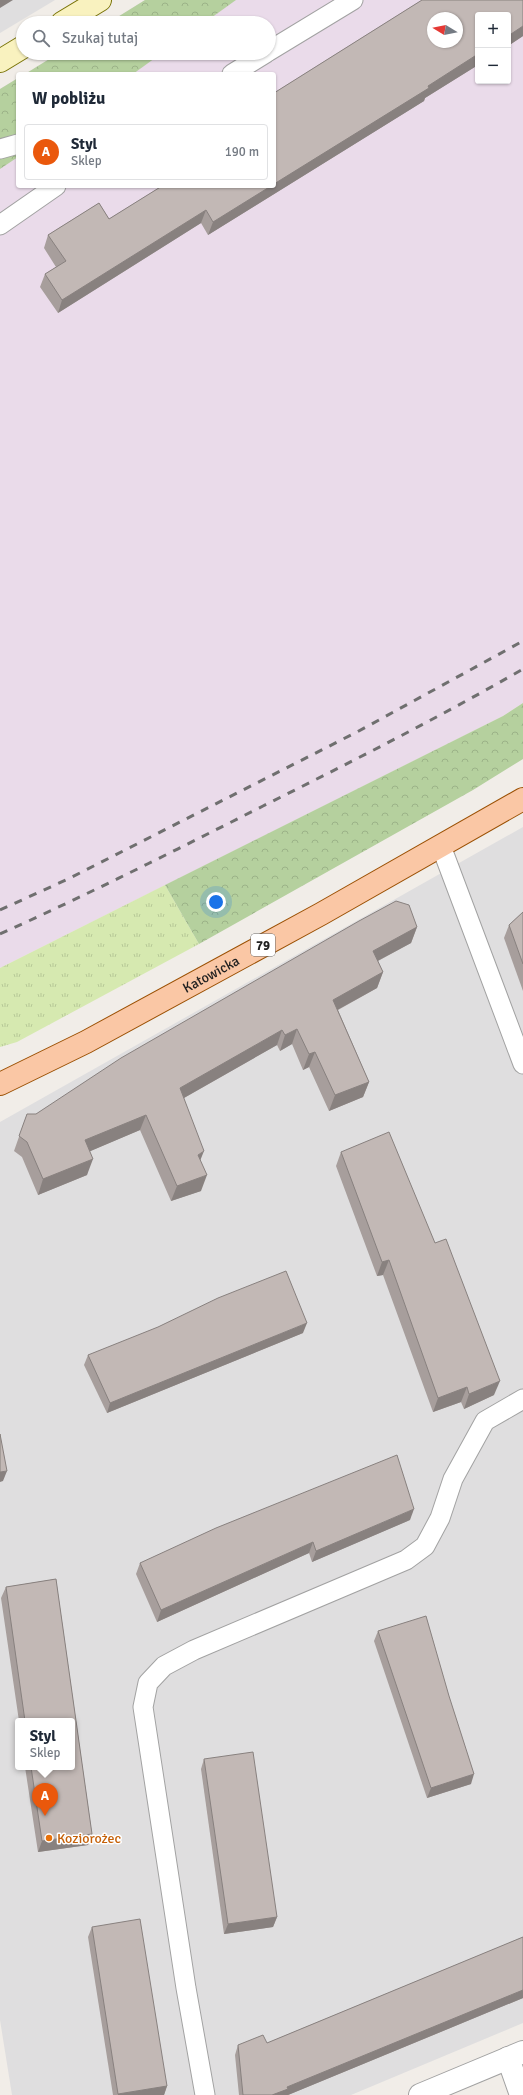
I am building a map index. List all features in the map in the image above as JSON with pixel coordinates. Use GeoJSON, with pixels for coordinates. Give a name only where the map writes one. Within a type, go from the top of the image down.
{"type":"FeatureCollection","features":[{"type":"Feature","properties":{"kind":"main road","name":"Katowicka"},"geometry":{"type":"LineString","coordinates":[[0,1084],[93,1038],[441,846],[523,799]]}},
{"type":"Feature","properties":{"kind":"street"},"geometry":{"type":"LineString","coordinates":[[73,16],[94,2]]}},
{"type":"Feature","properties":{"kind":"street"},"geometry":{"type":"LineString","coordinates":[[0,61],[16,51]]}},
{"type":"Feature","properties":{"kind":"street"},"geometry":{"type":"LineString","coordinates":[[420,2095],[516,2055],[521,2095]]}},
{"type":"Feature","properties":{"kind":"lane"},"geometry":{"type":"LineString","coordinates":[[276,47],[353,0]]}},
{"type":"Feature","properties":{"kind":"lane"},"geometry":{"type":"LineString","coordinates":[[235,72],[255,60]]}},
{"type":"Feature","properties":{"kind":"lane"},"geometry":{"type":"LineString","coordinates":[[0,149],[16,145]]}},
{"type":"Feature","properties":{"kind":"lane"},"geometry":{"type":"LineString","coordinates":[[0,225],[53,188]]}},
{"type":"Feature","properties":{"kind":"lane"},"geometry":{"type":"LineString","coordinates":[[441,846],[523,1064]]}},
{"type":"Feature","properties":{"kind":"lane"},"geometry":{"type":"LineString","coordinates":[[205,2095],[186,1988],[143,1707],[148,1683],[164,1666],[194,1650],[406,1560],[425,1546],[440,1518],[453,1479],[485,1421],[523,1399]]}},
{"type":"Feature","properties":{"kind":"shaded area"},"geometry":{"type":"Polygon","coordinates":[[[0,0],[55,0],[28,16],[16,16],[16,23],[0,33],[0,0]]]}},
{"type":"Feature","properties":{"kind":"shaded area"},"geometry":{"type":"Polygon","coordinates":[[[145,0],[523,0],[523,703],[503,716],[0,968],[0,89],[16,79],[16,188],[276,188],[276,72],[28,72],[48,60],[276,60],[276,16],[119,16],[145,0]]]}},
{"type":"Feature","properties":{"kind":"shaded area"},"geometry":{"type":"Polygon","coordinates":[[[523,827],[523,2023],[351,2095],[12,2095],[0,2020],[0,1122],[523,827]]]}},
{"type":"Feature","properties":{"kind":"green space"},"geometry":{"type":"Polygon","coordinates":[[[145,0],[236,0],[214,16],[119,16],[145,0]]]}},
{"type":"Feature","properties":{"kind":"green space"},"geometry":{"type":"Polygon","coordinates":[[[48,60],[152,60],[136,72],[28,72],[48,60]]]}},
{"type":"Feature","properties":{"kind":"green space"},"geometry":{"type":"Polygon","coordinates":[[[16,79],[16,158],[0,169],[0,89],[16,79]]]}},
{"type":"Feature","properties":{"kind":"green space"},"geometry":{"type":"Polygon","coordinates":[[[523,703],[523,759],[473,790],[199,944],[165,885],[503,716],[523,703]]]}},
{"type":"Feature","properties":{"kind":"green space"},"geometry":{"type":"Polygon","coordinates":[[[165,885],[199,944],[17,1042],[0,1047],[0,968],[165,885]]]}},
{"type":"Feature","properties":{"kind":"building"},"geometry":{"type":"Polygon","coordinates":[[[422,0],[523,0],[523,26],[511,34],[511,12],[475,12],[475,56],[428,86],[429,88],[276,183],[276,92],[422,0]]]}},
{"type":"Feature","properties":{"kind":"building"},"geometry":{"type":"Polygon","coordinates":[[[159,188],[268,188],[213,222],[206,210],[62,300],[45,274],[66,261],[48,235],[99,203],[109,219],[159,188]]]}},
{"type":"Feature","properties":{"kind":"building"},"geometry":{"type":"Polygon","coordinates":[[[396,901],[409,905],[417,927],[373,951],[383,972],[333,1000],[369,1082],[335,1095],[315,1052],[309,1054],[297,1029],[285,1035],[282,1030],[180,1088],[204,1151],[198,1155],[207,1175],[177,1186],[146,1115],[85,1140],[93,1159],[43,1179],[27,1142],[19,1136],[27,1114],[36,1114],[121,1058],[396,901]]]}},
{"type":"Feature","properties":{"kind":"building"},"geometry":{"type":"Polygon","coordinates":[[[523,912],[523,964],[509,925],[523,912]]]}},
{"type":"Feature","properties":{"kind":"building"},"geometry":{"type":"Polygon","coordinates":[[[389,1132],[435,1243],[446,1239],[500,1381],[469,1394],[467,1387],[438,1398],[389,1260],[382,1262],[341,1152],[389,1132]]]}},
{"type":"Feature","properties":{"kind":"building"},"geometry":{"type":"Polygon","coordinates":[[[286,1271],[307,1323],[110,1403],[88,1355],[158,1327],[218,1298],[286,1271]]]}},
{"type":"Feature","properties":{"kind":"building"},"geometry":{"type":"Polygon","coordinates":[[[0,1434],[7,1471],[0,1472],[0,1434]]]}},
{"type":"Feature","properties":{"kind":"building"},"geometry":{"type":"Polygon","coordinates":[[[397,1455],[414,1509],[316,1551],[313,1542],[161,1610],[140,1563],[216,1528],[397,1455]]]}},
{"type":"Feature","properties":{"kind":"building"},"geometry":{"type":"Polygon","coordinates":[[[56,1579],[92,1834],[42,1841],[31,1770],[75,1770],[75,1718],[25,1718],[6,1587],[56,1579]]]}},
{"type":"Feature","properties":{"kind":"building"},"geometry":{"type":"Polygon","coordinates":[[[426,1616],[449,1696],[474,1774],[431,1788],[378,1631],[426,1616]]]}},
{"type":"Feature","properties":{"kind":"building"},"geometry":{"type":"Polygon","coordinates":[[[253,1752],[277,1917],[228,1924],[204,1759],[253,1752]]]}},
{"type":"Feature","properties":{"kind":"building"},"geometry":{"type":"Polygon","coordinates":[[[140,1919],[167,2086],[118,2094],[92,1927],[140,1919]]]}},
{"type":"Feature","properties":{"kind":"building"},"geometry":{"type":"Polygon","coordinates":[[[523,1937],[523,1990],[287,2087],[288,2089],[272,2095],[243,2095],[238,2045],[263,2035],[267,2043],[523,1937]]]}},
{"type":"Feature","properties":{"kind":"railway"},"geometry":{"type":"LineString","coordinates":[[0,910],[68,879],[357,732],[523,641]]}},
{"type":"Feature","properties":{"kind":"railway"},"geometry":{"type":"LineString","coordinates":[[0,934],[132,872],[329,773],[427,722],[523,669]]}},
{"type":"Feature","properties":{"kind":"place","name":"Styl"},"geometry":{"type":"Point","coordinates":[45,1816]}},
{"type":"Feature","properties":{"kind":"place","name":"Koziorożec"},"geometry":{"type":"Point","coordinates":[49,1838]}}]}
